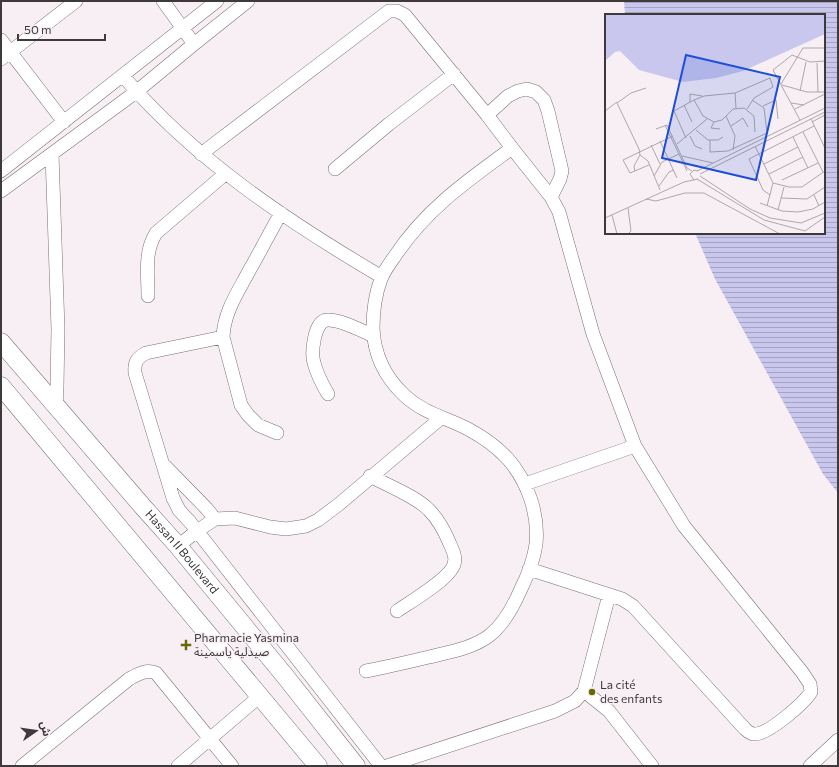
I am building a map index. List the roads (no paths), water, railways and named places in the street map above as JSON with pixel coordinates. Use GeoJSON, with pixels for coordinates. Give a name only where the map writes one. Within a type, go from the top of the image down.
{"type":"FeatureCollection","features":[{"type":"Feature","properties":{"kind":"main road","name":"Hassan II Boulevard"},"geometry":{"type":"LineString","coordinates":[[1,342],[139,503],[178,546],[285,676],[356,766]]}},
{"type":"Feature","properties":{"kind":"main road"},"geometry":{"type":"LineString","coordinates":[[1,386],[318,766]]}},
{"type":"Feature","properties":{"kind":"street"},"geometry":{"type":"LineString","coordinates":[[6,56],[76,1]]}},
{"type":"Feature","properties":{"kind":"street"},"geometry":{"type":"LineString","coordinates":[[163,1],[194,44]]}},
{"type":"Feature","properties":{"kind":"street"},"geometry":{"type":"LineString","coordinates":[[1,171],[123,76],[182,27],[217,1]]}},
{"type":"Feature","properties":{"kind":"street"},"geometry":{"type":"LineString","coordinates":[[1,191],[136,92],[248,1]]}},
{"type":"Feature","properties":{"kind":"street"},"geometry":{"type":"LineString","coordinates":[[201,154],[389,11],[397,11],[405,15],[487,115],[551,197],[559,212],[565,231],[593,334],[635,446],[684,526],[802,672],[810,684],[811,692],[803,702],[771,728],[758,734],[749,732],[633,606],[622,599],[529,569]]}},
{"type":"Feature","properties":{"kind":"street"},"geometry":{"type":"LineString","coordinates":[[1,40],[6,56],[64,122]]}},
{"type":"Feature","properties":{"kind":"street"},"geometry":{"type":"LineString","coordinates":[[335,169],[389,124],[454,74]]}},
{"type":"Feature","properties":{"kind":"street"},"geometry":{"type":"LineString","coordinates":[[123,76],[136,92],[201,154],[225,174],[331,247],[382,277]]}},
{"type":"Feature","properties":{"kind":"street"},"geometry":{"type":"LineString","coordinates":[[487,115],[508,96],[518,91],[527,89],[532,90],[544,100],[562,171],[560,179],[551,197]]}},
{"type":"Feature","properties":{"kind":"street"},"geometry":{"type":"LineString","coordinates":[[366,671],[464,648],[477,643],[490,635],[500,625],[515,603],[529,569],[536,546],[537,527],[532,504],[525,484],[508,460],[490,443],[467,428],[423,410],[405,396],[394,384],[381,364],[377,353],[374,336],[373,318],[376,296],[382,277],[403,243],[439,204],[512,148]]}},
{"type":"Feature","properties":{"kind":"street"},"geometry":{"type":"LineString","coordinates":[[52,154],[58,329],[56,406]]}},
{"type":"Feature","properties":{"kind":"street"},"geometry":{"type":"LineString","coordinates":[[148,296],[148,253],[151,242],[156,233],[225,174]]}},
{"type":"Feature","properties":{"kind":"street"},"geometry":{"type":"LineString","coordinates":[[278,432],[258,425],[241,405],[223,337],[223,328],[227,314],[281,213]]}},
{"type":"Feature","properties":{"kind":"street"},"geometry":{"type":"LineString","coordinates":[[328,394],[319,378],[313,362],[313,348],[319,325],[328,320],[338,322],[374,336]]}},
{"type":"Feature","properties":{"kind":"street"},"geometry":{"type":"LineString","coordinates":[[223,337],[146,354],[139,357],[134,366],[173,498],[179,510],[381,766]]}},
{"type":"Feature","properties":{"kind":"street"},"geometry":{"type":"LineString","coordinates":[[178,546],[215,519],[235,518],[270,527],[286,529],[306,526],[318,520],[338,505],[370,476],[441,418]]}},
{"type":"Feature","properties":{"kind":"street"},"geometry":{"type":"LineString","coordinates":[[525,484],[635,446]]}},
{"type":"Feature","properties":{"kind":"street"},"geometry":{"type":"LineString","coordinates":[[162,463],[215,519]]}},
{"type":"Feature","properties":{"kind":"street"},"geometry":{"type":"LineString","coordinates":[[370,476],[420,502],[429,510],[447,536],[454,554],[455,559],[451,570],[397,611]]}},
{"type":"Feature","properties":{"kind":"street"},"geometry":{"type":"LineString","coordinates":[[387,766],[555,711],[575,701],[584,691],[609,595]]}},
{"type":"Feature","properties":{"kind":"street"},"geometry":{"type":"LineString","coordinates":[[22,766],[129,680],[146,671],[156,673],[232,766]]}},
{"type":"Feature","properties":{"kind":"street"},"geometry":{"type":"LineString","coordinates":[[584,691],[609,711],[652,766]]}},
{"type":"Feature","properties":{"kind":"street"},"geometry":{"type":"LineString","coordinates":[[178,766],[260,696]]}},
{"type":"Feature","properties":{"kind":"street"},"geometry":{"type":"LineString","coordinates":[[810,766],[838,740]]}},
{"type":"Feature","properties":{"kind":"water"},"geometry":{"type":"Polygon","coordinates":[[[624,1],[838,1],[838,493],[823,474],[715,279],[695,234],[825,234],[825,14],[625,14],[624,1]]]}},
{"type":"Feature","properties":{"kind":"place","name":"Pharmacie Yasmina صيدلية ياسمينة"},"geometry":{"type":"Point","coordinates":[186,645]}},
{"type":"Feature","properties":{"kind":"place","name":"La cité des enfants"},"geometry":{"type":"Point","coordinates":[592,692]}}]}
